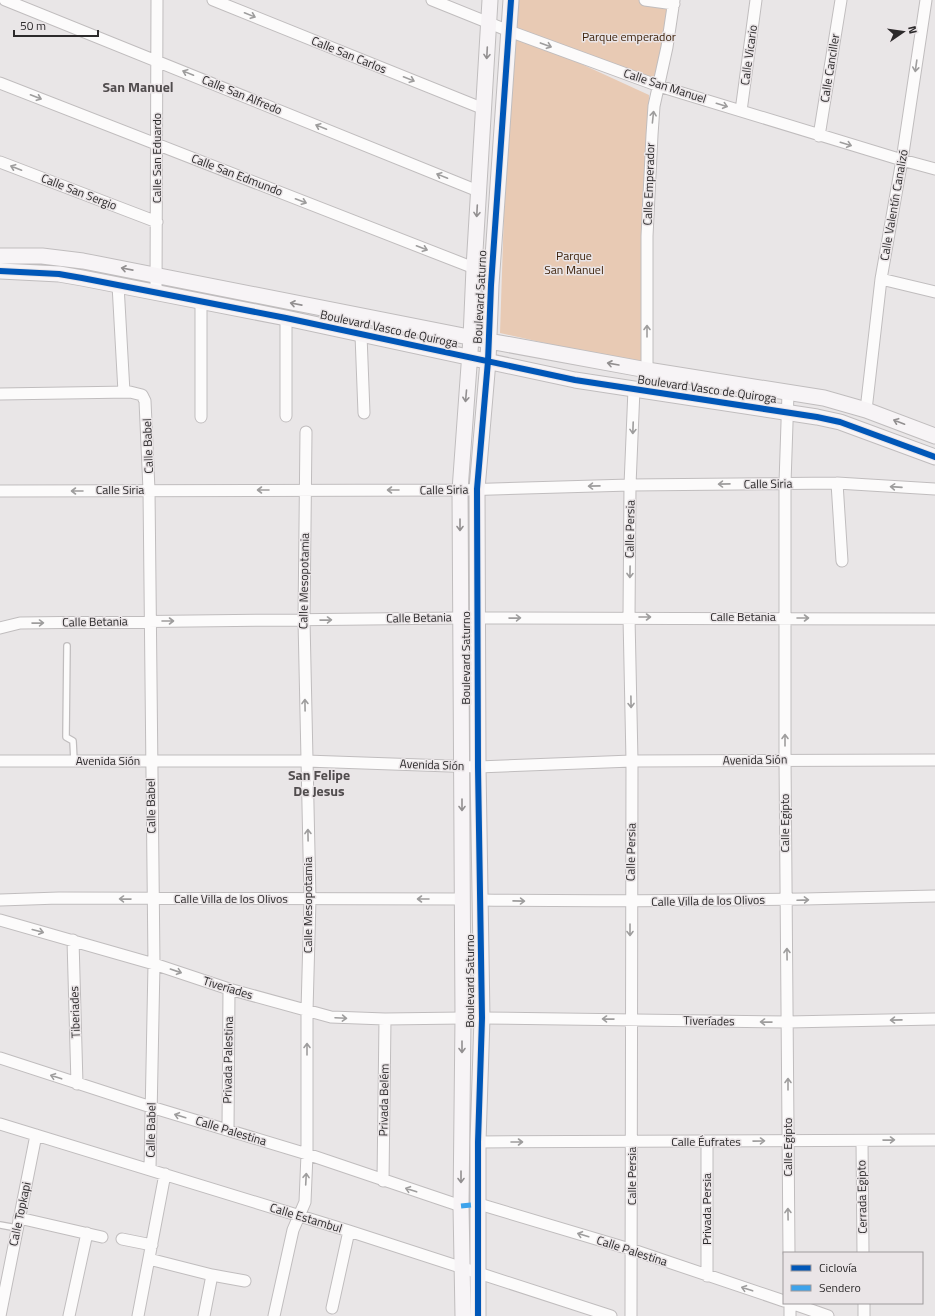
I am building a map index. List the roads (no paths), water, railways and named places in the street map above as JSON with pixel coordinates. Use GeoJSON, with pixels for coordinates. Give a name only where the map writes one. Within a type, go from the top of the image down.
{"type":"FeatureCollection","features":[{"type":"Feature","properties":{"kind":"street","name":"Calle San Alfredo"},"geometry":{"type":"LineString","coordinates":[[5,0],[157,60],[478,191]]}},
{"type":"Feature","properties":{"kind":"street","name":"Calle San Eduardo"},"geometry":{"type":"LineString","coordinates":[[156,293],[157,0]]}},
{"type":"Feature","properties":{"kind":"street","name":"Calle San Carlos"},"geometry":{"type":"LineString","coordinates":[[213,0],[484,109]]}},
{"type":"Feature","properties":{"kind":"street","name":"Calle San Manuel"},"geometry":{"type":"LineString","coordinates":[[432,0],[509,31],[658,86],[819,136],[935,168]]}},
{"type":"Feature","properties":{"kind":"street","name":"Boulevard Saturno"},"geometry":{"type":"LineString","coordinates":[[463,1316],[461,1206],[463,1018],[460,490],[471,338],[478,191],[490,0]]}},
{"type":"Feature","properties":{"kind":"street","name":"Boulevard Saturno"},"geometry":{"type":"LineString","coordinates":[[478,1316],[478,1142],[482,1018],[476,618],[478,489],[488,361],[491,277],[511,0]]}},
{"type":"Feature","properties":{"kind":"street"},"geometry":{"type":"LineString","coordinates":[[645,0],[674,2]]}},
{"type":"Feature","properties":{"kind":"street","name":"Calle Vicario"},"geometry":{"type":"LineString","coordinates":[[741,111],[756,0]]}},
{"type":"Feature","properties":{"kind":"street","name":"Calle Canciller"},"geometry":{"type":"LineString","coordinates":[[819,136],[841,0]]}},
{"type":"Feature","properties":{"kind":"street","name":"Calle Valentín Canalizó"},"geometry":{"type":"LineString","coordinates":[[866,410],[881,279],[902,160],[926,0]]}},
{"type":"Feature","properties":{"kind":"street","name":"Calle Emperador"},"geometry":{"type":"LineString","coordinates":[[647,370],[647,236],[652,135],[658,86],[674,2]]}},
{"type":"Feature","properties":{"kind":"street","name":"Calle San Edmundo"},"geometry":{"type":"LineString","coordinates":[[0,83],[474,268]]}},
{"type":"Feature","properties":{"kind":"street","name":"Calle San Sergio"},"geometry":{"type":"LineString","coordinates":[[0,162],[157,222]]}},
{"type":"Feature","properties":{"kind":"street","name":"Boulevard Vasco de Quiroga"},"geometry":{"type":"LineString","coordinates":[[0,256],[42,256],[70,259],[489,342],[647,370],[824,398],[866,410],[934,433]]}},
{"type":"Feature","properties":{"kind":"street","name":"Boulevard Vasco de Quiroga"},"geometry":{"type":"LineString","coordinates":[[0,271],[59,274],[286,318],[575,380],[787,412],[840,422],[935,457]]}},
{"type":"Feature","properties":{"kind":"street"},"geometry":{"type":"LineString","coordinates":[[881,279],[935,292]]}},
{"type":"Feature","properties":{"kind":"street"},"geometry":{"type":"LineString","coordinates":[[0,394],[124,392],[118,285]]}},
{"type":"Feature","properties":{"kind":"street"},"geometry":{"type":"LineString","coordinates":[[201,302],[201,417]]}},
{"type":"Feature","properties":{"kind":"street"},"geometry":{"type":"LineString","coordinates":[[286,318],[286,416]]}},
{"type":"Feature","properties":{"kind":"street"},"geometry":{"type":"LineString","coordinates":[[361,335],[364,412]]}},
{"type":"Feature","properties":{"kind":"street","name":"Calle Persia"},"geometry":{"type":"LineString","coordinates":[[631,1316],[633,1250],[630,1020],[632,761],[629,617],[630,485],[634,389]]}},
{"type":"Feature","properties":{"kind":"street","name":"Calle Babel"},"geometry":{"type":"LineString","coordinates":[[124,392],[142,395],[146,401],[147,415],[154,964],[150,1169]]}},
{"type":"Feature","properties":{"kind":"street","name":"Calle Egipto"},"geometry":{"type":"LineString","coordinates":[[788,393],[785,618],[785,900],[788,1022],[787,1141],[789,1252]]}},
{"type":"Feature","properties":{"kind":"street","name":"Calle Mesopotamia"},"geometry":{"type":"LineString","coordinates":[[274,1316],[293,1230],[305,1202],[307,1154],[306,1011],[310,899],[304,620],[306,432]]}},
{"type":"Feature","properties":{"kind":"street","name":"Calle Siria"},"geometry":{"type":"LineString","coordinates":[[0,491],[460,490],[630,485],[786,483],[837,483],[935,489]]}},
{"type":"Feature","properties":{"kind":"street"},"geometry":{"type":"LineString","coordinates":[[837,483],[842,561]]}},
{"type":"Feature","properties":{"kind":"street","name":"Calle Betania"},"geometry":{"type":"LineString","coordinates":[[0,628],[20,623],[460,618],[629,617],[935,619]]}},
{"type":"Feature","properties":{"kind":"street","name":"Avenida Sión"},"geometry":{"type":"LineString","coordinates":[[0,761],[306,761],[478,767],[632,761],[785,759],[935,760]]}},
{"type":"Feature","properties":{"kind":"street","name":"Calle Villa de los Olivos"},"geometry":{"type":"LineString","coordinates":[[480,900],[630,902],[935,896]]}},
{"type":"Feature","properties":{"kind":"street","name":"Calle Villa de los Olivos"},"geometry":{"type":"LineString","coordinates":[[0,900],[59,898],[462,899]]}},
{"type":"Feature","properties":{"kind":"street","name":"Tiveríades"},"geometry":{"type":"LineString","coordinates":[[0,920],[74,940],[154,964],[229,989],[331,1018],[463,1018]]}},
{"type":"Feature","properties":{"kind":"street","name":"Tiberiades"},"geometry":{"type":"LineString","coordinates":[[74,940],[77,1084]]}},
{"type":"Feature","properties":{"kind":"street","name":"Privada Palestina"},"geometry":{"type":"LineString","coordinates":[[228,1130],[229,989]]}},
{"type":"Feature","properties":{"kind":"street","name":"Tiveríades"},"geometry":{"type":"LineString","coordinates":[[482,1018],[788,1022],[935,1019]]}},
{"type":"Feature","properties":{"kind":"street","name":"Privada Belém"},"geometry":{"type":"LineString","coordinates":[[383,1181],[385,1019]]}},
{"type":"Feature","properties":{"kind":"street","name":"Calle Palestina"},"geometry":{"type":"LineString","coordinates":[[0,1058],[77,1084],[307,1154],[383,1181],[461,1206]]}},
{"type":"Feature","properties":{"kind":"street","name":"Calle Estambul"},"geometry":{"type":"LineString","coordinates":[[0,1124],[150,1169],[299,1217],[349,1231],[611,1316]]}},
{"type":"Feature","properties":{"kind":"street","name":"Calle Topkapi"},"geometry":{"type":"LineString","coordinates":[[0,1316],[36,1135]]}},
{"type":"Feature","properties":{"kind":"street","name":"Calle Éufrates"},"geometry":{"type":"LineString","coordinates":[[478,1142],[935,1140]]}},
{"type":"Feature","properties":{"kind":"street","name":"Cerrada Egipto"},"geometry":{"type":"LineString","coordinates":[[862,1141],[863,1252]]}},
{"type":"Feature","properties":{"kind":"street","name":"Privada Persia"},"geometry":{"type":"LineString","coordinates":[[707,1142],[707,1276]]}},
{"type":"Feature","properties":{"kind":"street"},"geometry":{"type":"LineString","coordinates":[[138,1316],[165,1174]]}},
{"type":"Feature","properties":{"kind":"street","name":"Calle Palestina"},"geometry":{"type":"LineString","coordinates":[[479,1204],[633,1250],[783,1301]]}},
{"type":"Feature","properties":{"kind":"street"},"geometry":{"type":"LineString","coordinates":[[18,1223],[87,1233],[102,1237]]}},
{"type":"Feature","properties":{"kind":"street"},"geometry":{"type":"LineString","coordinates":[[332,1308],[349,1231]]}},
{"type":"Feature","properties":{"kind":"street"},"geometry":{"type":"LineString","coordinates":[[69,1316],[87,1233]]}},
{"type":"Feature","properties":{"kind":"street"},"geometry":{"type":"LineString","coordinates":[[122,1239],[152,1245]]}},
{"type":"Feature","properties":{"kind":"street"},"geometry":{"type":"LineString","coordinates":[[149,1259],[212,1275],[245,1280]]}},
{"type":"Feature","properties":{"kind":"street"},"geometry":{"type":"LineString","coordinates":[[204,1316],[212,1275]]}},
{"type":"Feature","properties":{"kind":"street"},"geometry":{"type":"LineString","coordinates":[[790,1304],[790,1316]]}},
{"type":"Feature","properties":{"kind":"street"},"geometry":{"type":"LineString","coordinates":[[793,1304],[828,1316]]}},
{"type":"Feature","properties":{"kind":"street"},"geometry":{"type":"LineString","coordinates":[[864,1304],[864,1316]]}},
{"type":"Feature","properties":{"kind":"lane"},"geometry":{"type":"LineString","coordinates":[[66,646],[66,737],[73,741],[74,761]]}},
{"type":"Feature","properties":{"kind":"lane"},"geometry":{"type":"LineString","coordinates":[[0,1225],[18,1223]]}},
{"type":"Feature","properties":{"kind":"district","name":"San Manuel"},"geometry":{"type":"Point","coordinates":[138,87]}},
{"type":"Feature","properties":{"kind":"district","name":"San Felipe De Jesus"},"geometry":{"type":"Point","coordinates":[319,784]}},
{"type":"Feature","properties":{"kind":"park label","name":"Parque emperador"},"geometry":{"type":"Point","coordinates":[629,37]}},
{"type":"Feature","properties":{"kind":"park label","name":"Parque San Manuel"},"geometry":{"type":"Point","coordinates":[574,263]}}]}
